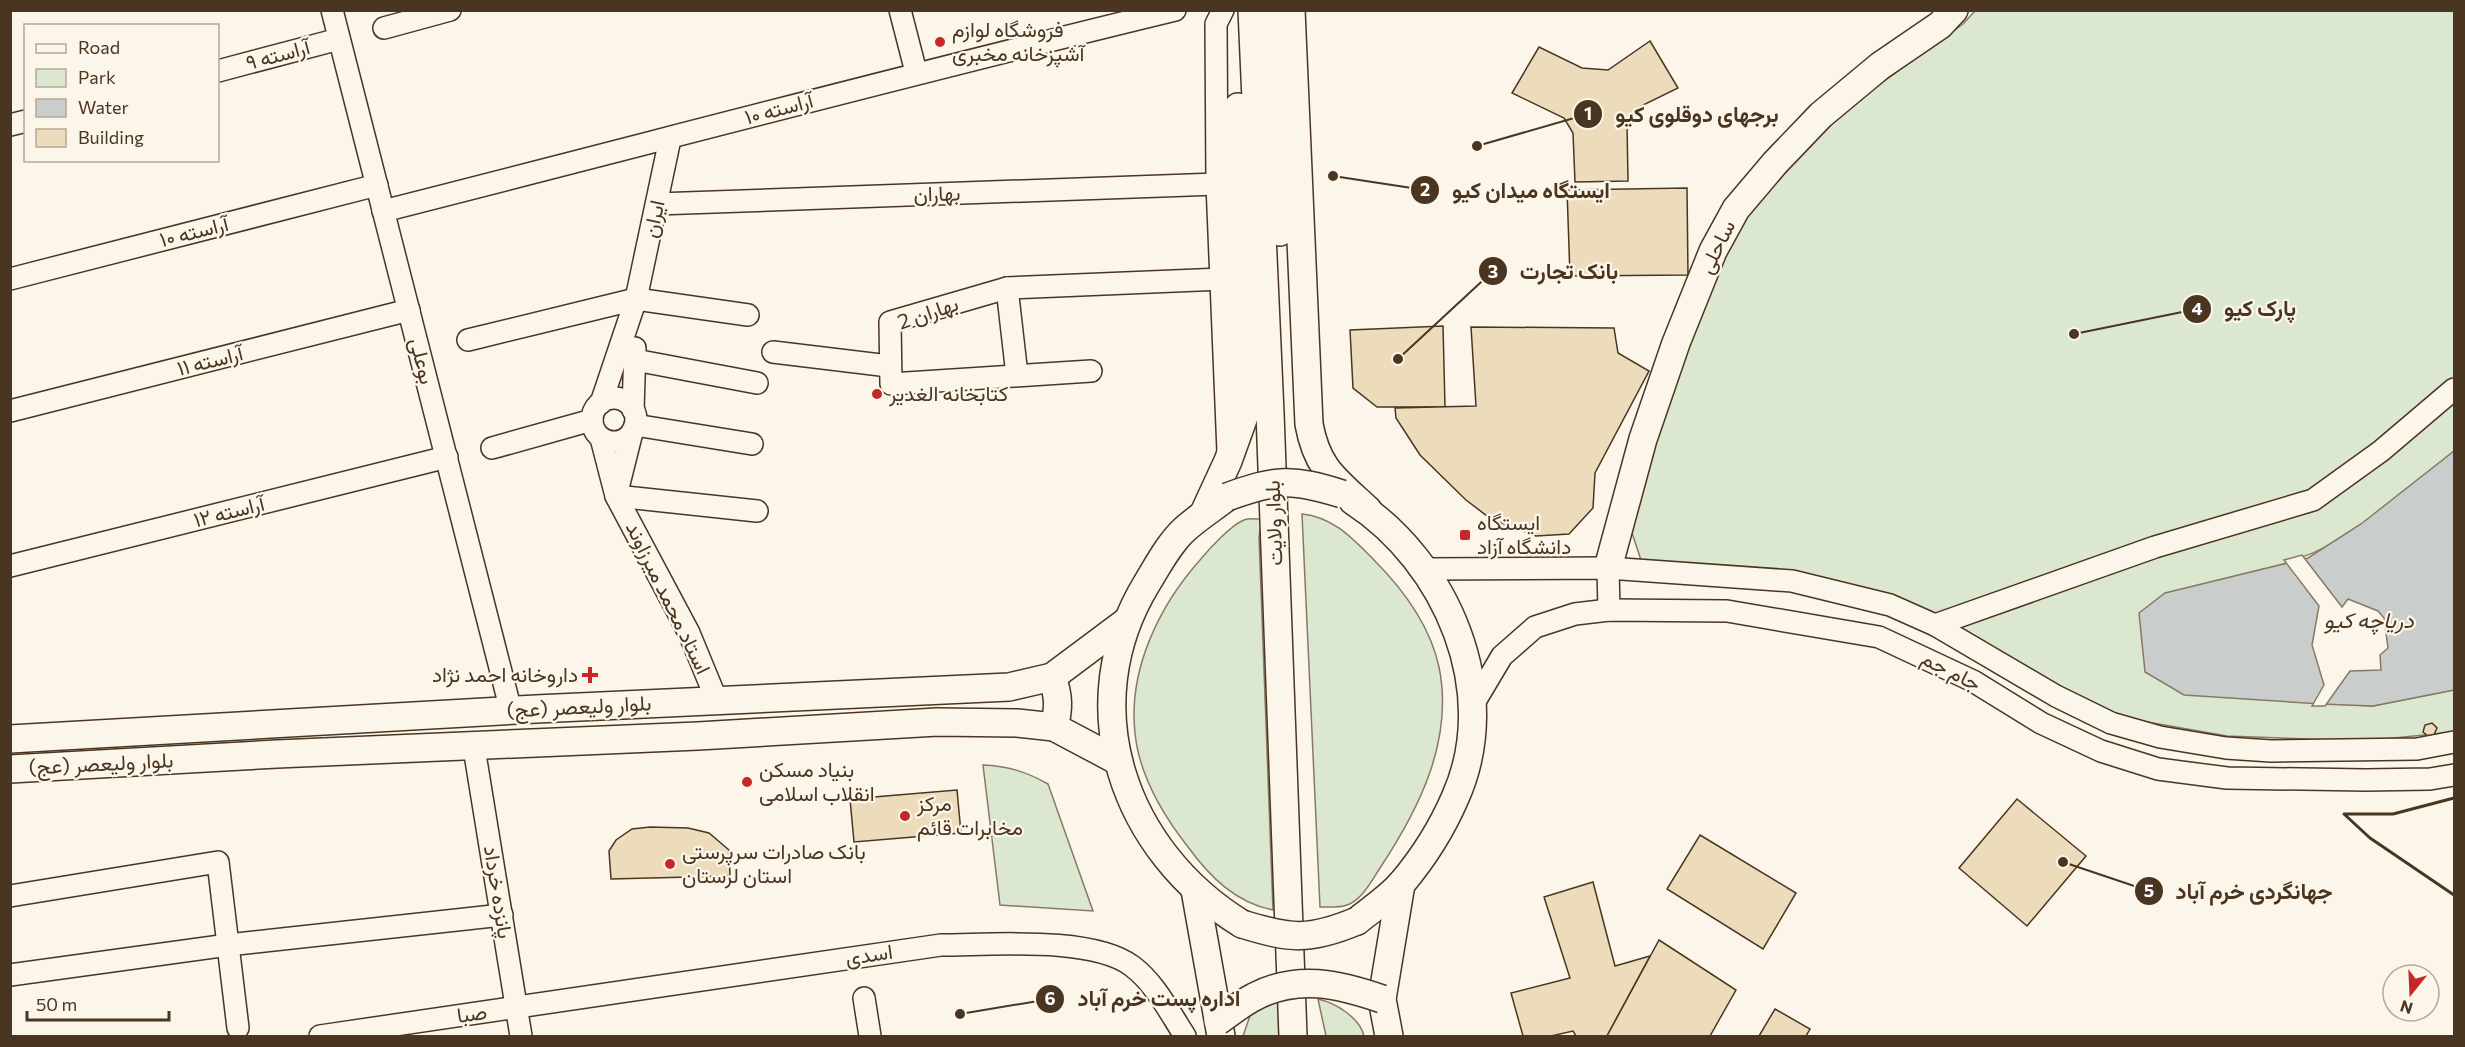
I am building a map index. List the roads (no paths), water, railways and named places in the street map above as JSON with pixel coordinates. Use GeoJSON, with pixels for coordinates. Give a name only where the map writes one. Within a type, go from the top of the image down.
{"type":"FeatureCollection","features":[{"type":"Feature","properties":{"kind":"main road"},"geometry":{"type":"LineString","coordinates":[[1203,515],[1228,461],[1246,411],[1236,29],[1240,10]]}},
{"type":"Feature","properties":{"kind":"main road","name":"بلوار ولایت"},"geometry":{"type":"LineString","coordinates":[[1252,10],[1270,413],[1293,1036]]}},
{"type":"Feature","properties":{"kind":"main road","name":"بلوار ولایت"},"geometry":{"type":"LineString","coordinates":[[1273,10],[1310,1036]]}},
{"type":"Feature","properties":{"kind":"main road"},"geometry":{"type":"LineString","coordinates":[[1291,10],[1308,424],[1313,449],[1320,462],[1392,532],[1424,568],[1450,611],[1466,657],[1474,703],[1469,750],[1456,797],[1433,841],[1401,884],[1357,921],[1331,932],[1300,938],[1242,924],[1216,908],[1195,890],[1160,849],[1134,807],[1118,761],[1110,715],[1112,691],[1127,621],[1137,599],[1182,532],[1227,497],[1284,480],[1314,485],[1342,494],[1368,510]]}},
{"type":"Feature","properties":{"kind":"main road","name":"ساحلی"},"geometry":{"type":"LineString","coordinates":[[1608,568],[1643,439],[1676,343],[1713,251],[1736,209],[1774,163],[1821,115],[1880,66],[1940,25],[1954,10]]}},
{"type":"Feature","properties":{"kind":"main road","name":"بلوار ولیعصر (عج)"},"geometry":{"type":"LineString","coordinates":[[10,739],[511,711],[1009,687],[1052,677],[1127,621]]}},
{"type":"Feature","properties":{"kind":"main road"},"geometry":{"type":"LineString","coordinates":[[1052,677],[1058,693],[1058,710],[1054,727]]}},
{"type":"Feature","properties":{"kind":"main road","name":"بلوار ولیعصر (عج)"},"geometry":{"type":"LineString","coordinates":[[10,769],[236,756],[474,748],[937,722],[1017,723],[1054,727],[1118,761]]}},
{"type":"Feature","properties":{"kind":"main road"},"geometry":{"type":"LineString","coordinates":[[236,756],[226,745],[228,735],[240,727]]}},
{"type":"Feature","properties":{"kind":"main road"},"geometry":{"type":"LineString","coordinates":[[181,730],[190,738],[194,749],[181,759]]}},
{"type":"Feature","properties":{"kind":"main road"},"geometry":{"type":"LineString","coordinates":[[1389,1036],[1382,999],[1401,884]]}},
{"type":"Feature","properties":{"kind":"main road"},"geometry":{"type":"LineString","coordinates":[[1195,890],[1220,1028]]}},
{"type":"Feature","properties":{"kind":"main road"},"geometry":{"type":"LineString","coordinates":[[1220,1028],[1255,996],[1297,984],[1341,985],[1382,999]]}},
{"type":"Feature","properties":{"kind":"street","name":"بوعلی"},"geometry":{"type":"LineString","coordinates":[[332,10],[511,711]]}},
{"type":"Feature","properties":{"kind":"street"},"geometry":{"type":"LineString","coordinates":[[384,28],[450,10]]}},
{"type":"Feature","properties":{"kind":"street"},"geometry":{"type":"LineString","coordinates":[[900,10],[916,72]]}},
{"type":"Feature","properties":{"kind":"street","name":"آراسته ۱۰"},"geometry":{"type":"LineString","coordinates":[[384,211],[670,139],[916,72],[1175,10]]}},
{"type":"Feature","properties":{"kind":"street"},"geometry":{"type":"LineString","coordinates":[[1223,10],[1215,24],[1217,184],[1228,461]]}},
{"type":"Feature","properties":{"kind":"street","name":"آراسته ۹"},"geometry":{"type":"LineString","coordinates":[[219,71],[339,39]]}},
{"type":"Feature","properties":{"kind":"street","name":"ایران"},"geometry":{"type":"LineString","coordinates":[[598,420],[636,299],[670,139]]}},
{"type":"Feature","properties":{"kind":"street","name":"بهاران"},"geometry":{"type":"LineString","coordinates":[[657,204],[1217,184]]}},
{"type":"Feature","properties":{"kind":"street","name":"آراسته ۱۰"},"geometry":{"type":"LineString","coordinates":[[10,279],[377,185]]}},
{"type":"Feature","properties":{"kind":"street","name":"بهاران 2"},"geometry":{"type":"LineString","coordinates":[[889,366],[890,322],[1007,288],[1222,279]]}},
{"type":"Feature","properties":{"kind":"street"},"geometry":{"type":"LineString","coordinates":[[1007,288],[1017,375]]}},
{"type":"Feature","properties":{"kind":"street"},"geometry":{"type":"LineString","coordinates":[[468,340],[636,299],[748,315]]}},
{"type":"Feature","properties":{"kind":"street","name":"ایران"},"geometry":{"type":"LineString","coordinates":[[616,496],[634,422],[636,299]]}},
{"type":"Feature","properties":{"kind":"street","name":"آراسته ۱۱"},"geometry":{"type":"LineString","coordinates":[[10,411],[409,310]]}},
{"type":"Feature","properties":{"kind":"street"},"geometry":{"type":"LineString","coordinates":[[773,352],[889,366],[891,384],[1091,371]]}},
{"type":"Feature","properties":{"kind":"street"},"geometry":{"type":"LineString","coordinates":[[635,360],[757,383]]}},
{"type":"Feature","properties":{"kind":"street"},"geometry":{"type":"LineString","coordinates":[[1935,625],[2156,547],[2313,500],[2381,452],[2454,390]]}},
{"type":"Feature","properties":{"kind":"street"},"geometry":{"type":"LineString","coordinates":[[492,448],[598,420],[615,399],[622,400],[634,422]]}},
{"type":"Feature","properties":{"kind":"street"},"geometry":{"type":"LineString","coordinates":[[598,420],[614,442],[621,441],[634,422]]}},
{"type":"Feature","properties":{"kind":"street"},"geometry":{"type":"LineString","coordinates":[[598,420],[616,496],[757,511]]}},
{"type":"Feature","properties":{"kind":"street"},"geometry":{"type":"LineString","coordinates":[[634,422],[752,444]]}},
{"type":"Feature","properties":{"kind":"street","name":"۱۲ آراسته"},"geometry":{"type":"LineString","coordinates":[[10,566],[447,457]]}},
{"type":"Feature","properties":{"kind":"street","name":"استاد محمد میرزاوند"},"geometry":{"type":"LineString","coordinates":[[616,496],[689,633],[717,701]]}},
{"type":"Feature","properties":{"kind":"street","name":"جام جم"},"geometry":{"type":"LineString","coordinates":[[1424,568],[1608,568],[1792,581],[1890,605],[1935,625],[2056,696],[2111,723],[2160,737],[2226,748],[2271,751],[2417,749],[2454,742]]}},
{"type":"Feature","properties":{"kind":"street"},"geometry":{"type":"LineString","coordinates":[[1608,568],[1609,610]]}},
{"type":"Feature","properties":{"kind":"street","name":"جام جم"},"geometry":{"type":"LineString","coordinates":[[1474,703],[1502,656],[1535,627],[1575,614],[1609,610],[1727,611],[1879,637],[1973,681],[2041,723],[2091,746],[2158,769],[2238,778],[2366,780],[2430,779],[2454,775]]}},
{"type":"Feature","properties":{"kind":"street","name":"پانزده خرداد"},"geometry":{"type":"LineString","coordinates":[[474,748],[521,1036]]}},
{"type":"Feature","properties":{"kind":"street"},"geometry":{"type":"LineString","coordinates":[[10,896],[218,862],[238,1028]]}},
{"type":"Feature","properties":{"kind":"street"},"geometry":{"type":"LineString","coordinates":[[10,975],[228,945],[502,915]]}},
{"type":"Feature","properties":{"kind":"street","name":"اسدی"},"geometry":{"type":"LineString","coordinates":[[517,1007],[941,945],[1042,946],[1094,950],[1132,966],[1162,998],[1185,1036]]}},
{"type":"Feature","properties":{"kind":"street"},"geometry":{"type":"LineString","coordinates":[[864,998],[870,1036]]}},
{"type":"Feature","properties":{"kind":"street","name":"صبا"},"geometry":{"type":"LineString","coordinates":[[320,1036],[517,1007]]}},
{"type":"Feature","properties":{"kind":"water","name":"دریاچه کیو"},"geometry":{"type":"Polygon","coordinates":[[[2454,451],[2454,690],[2373,706],[2321,704],[2184,695],[2145,672],[2139,613],[2165,593],[2308,558],[2361,524],[2454,451]]]}},
{"type":"Feature","properties":{"kind":"place","name":"فروشگاه لوازم آشپزخانه مخبری"},"geometry":{"type":"Point","coordinates":[940,42]}},
{"type":"Feature","properties":{"kind":"place","name":"برجهای دوقلوی کیو"},"geometry":{"type":"Point","coordinates":[1477,146]}},
{"type":"Feature","properties":{"kind":"place","name":"ایستگاه میدان کیو"},"geometry":{"type":"Point","coordinates":[1333,176]}},
{"type":"Feature","properties":{"kind":"place","name":"پارک کیو"},"geometry":{"type":"Point","coordinates":[2074,334]}},
{"type":"Feature","properties":{"kind":"place","name":"بانک تجارت"},"geometry":{"type":"Point","coordinates":[1398,359]}},
{"type":"Feature","properties":{"kind":"place","name":"کتابخانه الغدیر"},"geometry":{"type":"Point","coordinates":[877,394]}},
{"type":"Feature","properties":{"kind":"place","name":"ایستگاه دانشگاه آزاد"},"geometry":{"type":"Point","coordinates":[1465,535]}},
{"type":"Feature","properties":{"kind":"place","name":"داروخانه احمد نژاد"},"geometry":{"type":"Point","coordinates":[590,675]}},
{"type":"Feature","properties":{"kind":"place","name":"بنیاد مسکن انقلاب اسلامی"},"geometry":{"type":"Point","coordinates":[747,782]}},
{"type":"Feature","properties":{"kind":"place","name":"مرکز مخابرات قائم"},"geometry":{"type":"Point","coordinates":[905,816]}},
{"type":"Feature","properties":{"kind":"place","name":"جهانگردى خرم آباد"},"geometry":{"type":"Point","coordinates":[2063,862]}},
{"type":"Feature","properties":{"kind":"place","name":"بانک صادرات سرپرستی استان لرستان"},"geometry":{"type":"Point","coordinates":[670,864]}},
{"type":"Feature","properties":{"kind":"place","name":"اداره پست خرم آباد"},"geometry":{"type":"Point","coordinates":[960,1014]}}]}
